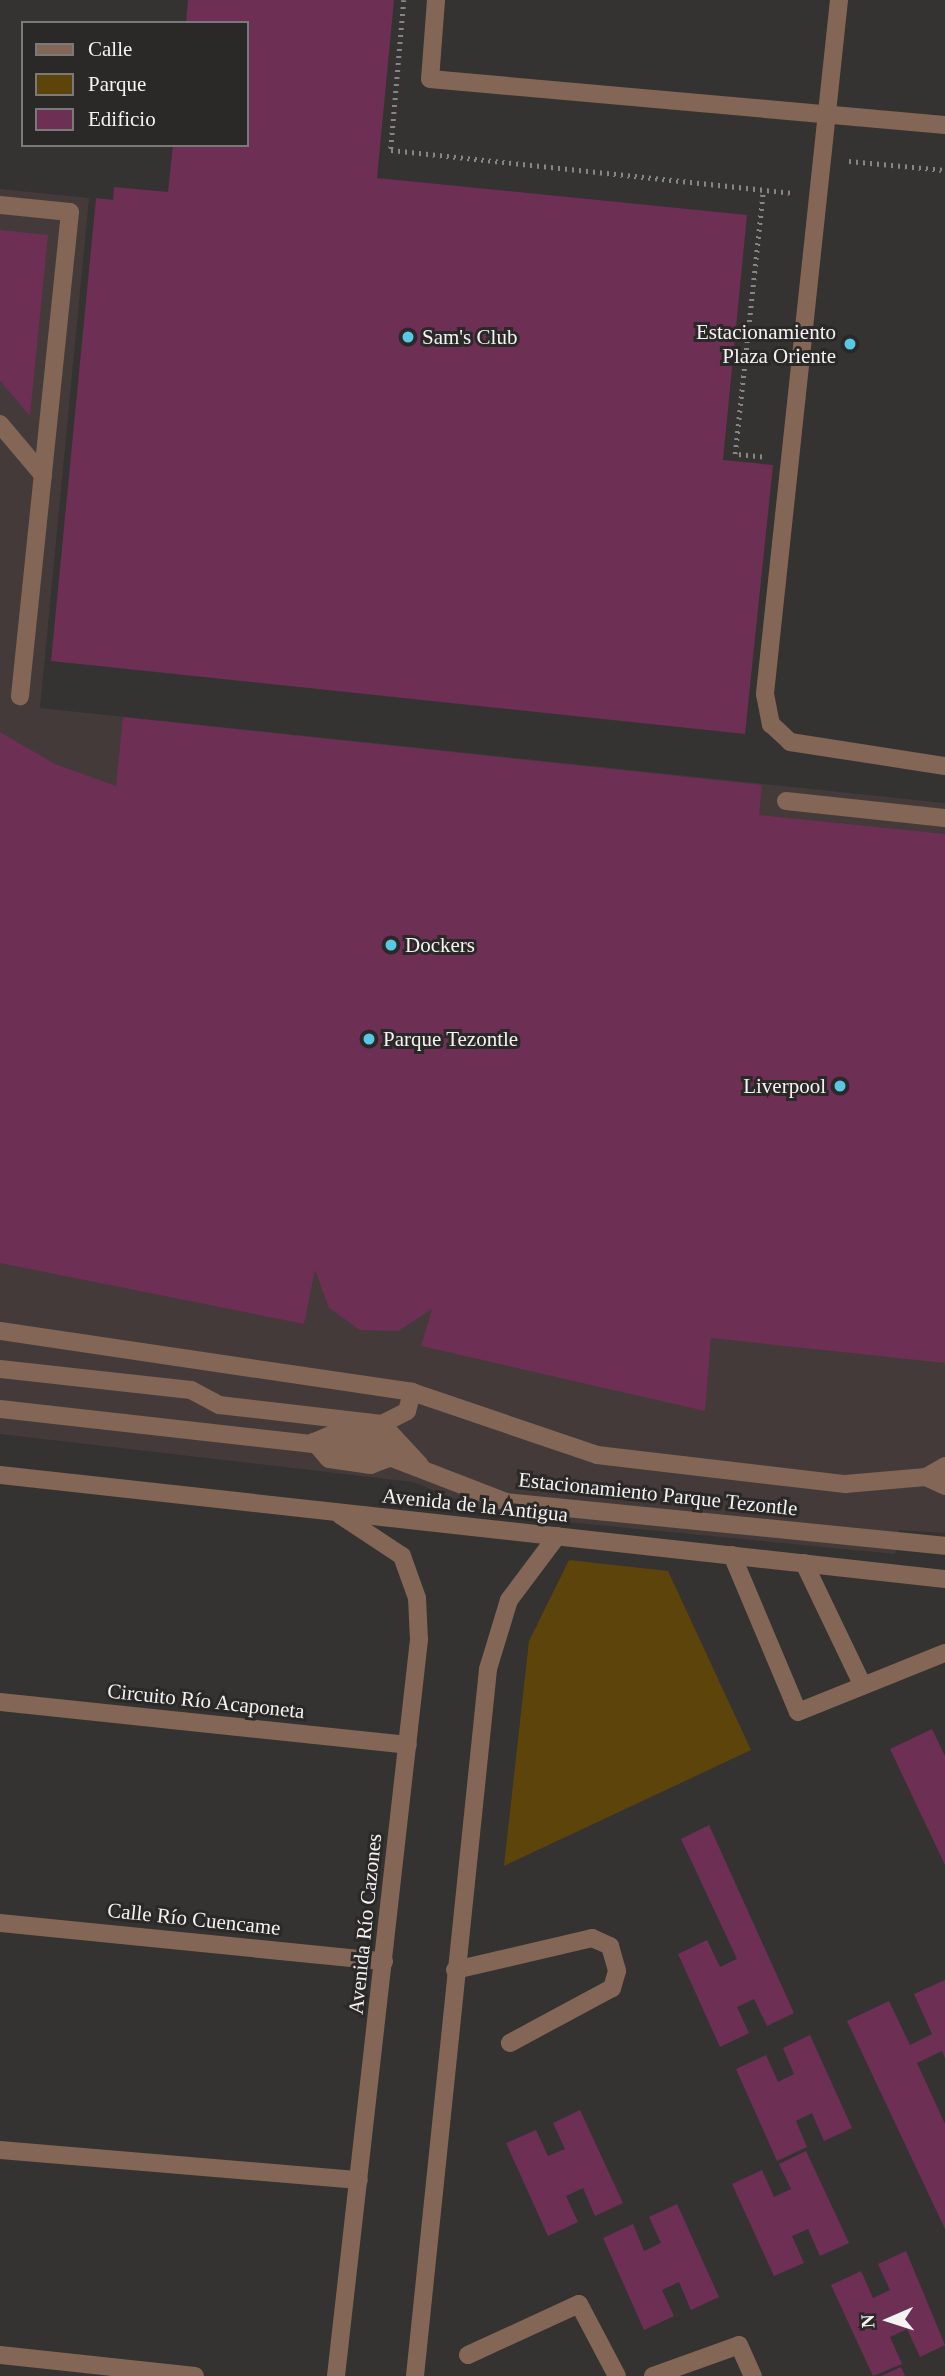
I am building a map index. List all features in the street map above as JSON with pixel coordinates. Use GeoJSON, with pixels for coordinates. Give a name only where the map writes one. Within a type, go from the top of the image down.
{"type":"FeatureCollection","features":[{"type":"Feature","properties":{"kind":"street"},"geometry":{"type":"LineString","coordinates":[[436,0],[430,79],[945,125]]}},
{"type":"Feature","properties":{"kind":"street"},"geometry":{"type":"LineString","coordinates":[[839,0],[829,114],[765,694],[771,724],[790,742],[945,766]]}},
{"type":"Feature","properties":{"kind":"street"},"geometry":{"type":"LineString","coordinates":[[0,205],[71,212],[20,696]]}},
{"type":"Feature","properties":{"kind":"street"},"geometry":{"type":"LineString","coordinates":[[0,424],[43,475]]}},
{"type":"Feature","properties":{"kind":"street"},"geometry":{"type":"LineString","coordinates":[[786,801],[945,818]]}},
{"type":"Feature","properties":{"kind":"street","name":"Estacionamiento Parque Tezontle"},"geometry":{"type":"LineString","coordinates":[[0,1331],[412,1392],[597,1455],[845,1483],[926,1477],[945,1486]]}},
{"type":"Feature","properties":{"kind":"street"},"geometry":{"type":"LineString","coordinates":[[0,1369],[191,1390],[219,1405],[382,1424],[407,1411],[412,1392]]}},
{"type":"Feature","properties":{"kind":"street","name":"Estacionamiento Parque Tezontle"},"geometry":{"type":"LineString","coordinates":[[0,1409],[314,1442],[394,1456],[506,1502],[945,1546]]}},
{"type":"Feature","properties":{"kind":"street"},"geometry":{"type":"LineString","coordinates":[[382,1424],[422,1467]]}},
{"type":"Feature","properties":{"kind":"street"},"geometry":{"type":"LineString","coordinates":[[926,1477],[945,1466]]}},
{"type":"Feature","properties":{"kind":"street"},"geometry":{"type":"LineString","coordinates":[[926,1477],[945,1474]]}},
{"type":"Feature","properties":{"kind":"street","name":"Avenida de la Antigua"},"geometry":{"type":"LineString","coordinates":[[0,1475],[945,1579]]}},
{"type":"Feature","properties":{"kind":"street","name":"Avenida Río Cazones"},"geometry":{"type":"LineString","coordinates":[[336,2376],[408,1745],[417,1598],[402,1556],[337,1513]]}},
{"type":"Feature","properties":{"kind":"street"},"geometry":{"type":"LineString","coordinates":[[415,2376],[488,1669],[509,1600],[557,1536]]}},
{"type":"Feature","properties":{"kind":"street"},"geometry":{"type":"LineString","coordinates":[[732,1555],[798,1712],[945,1653]]}},
{"type":"Feature","properties":{"kind":"street"},"geometry":{"type":"LineString","coordinates":[[804,1563],[863,1686]]}},
{"type":"Feature","properties":{"kind":"street","name":"Circuito Río Acaponeta"},"geometry":{"type":"LineString","coordinates":[[0,1702],[408,1745]]}},
{"type":"Feature","properties":{"kind":"street","name":"Calle Río Cuencame"},"geometry":{"type":"LineString","coordinates":[[0,1923],[384,1961]]}},
{"type":"Feature","properties":{"kind":"street"},"geometry":{"type":"LineString","coordinates":[[455,1970],[592,1938],[610,1945],[617,1971],[612,1988],[510,2043]]}},
{"type":"Feature","properties":{"kind":"street"},"geometry":{"type":"LineString","coordinates":[[0,2150],[359,2180]]}},
{"type":"Feature","properties":{"kind":"street"},"geometry":{"type":"LineString","coordinates":[[468,2355],[579,2304],[617,2376]]}},
{"type":"Feature","properties":{"kind":"street"},"geometry":{"type":"LineString","coordinates":[[659,2375],[739,2345],[753,2376]]}},
{"type":"Feature","properties":{"kind":"street"},"geometry":{"type":"LineString","coordinates":[[0,2355],[195,2376]]}},
{"type":"Feature","properties":{"kind":"path"},"geometry":{"type":"LineString","coordinates":[[404,0],[391,150],[793,193]]}},
{"type":"Feature","properties":{"kind":"path"},"geometry":{"type":"LineString","coordinates":[[824,158],[945,170]]}},
{"type":"Feature","properties":{"kind":"path"},"geometry":{"type":"LineString","coordinates":[[762,190],[735,454],[790,460]]}},
{"type":"Feature","properties":{"kind":"shaded area"},"geometry":{"type":"Polygon","coordinates":[[[0,189],[89,198],[40,708],[945,803],[945,1533],[899,1530],[895,1554],[495,1515],[413,1482],[0,1434],[0,189]]]}},
{"type":"Feature","properties":{"kind":"green space"},"geometry":{"type":"Polygon","coordinates":[[[569,1560],[668,1571],[751,1750],[504,1866],[529,1641],[569,1560]]]}},
{"type":"Feature","properties":{"kind":"building","name":"Sam's Club"},"geometry":{"type":"Polygon","coordinates":[[[188,0],[394,0],[377,178],[747,215],[723,460],[773,465],[745,734],[51,661],[96,198],[113,200],[114,187],[168,192],[173,147],[248,147],[248,21],[186,21],[188,0]]]}},
{"type":"Feature","properties":{"kind":"building"},"geometry":{"type":"Polygon","coordinates":[[[0,230],[48,235],[30,416],[0,381],[0,230]]]}},
{"type":"Feature","properties":{"kind":"building","name":"Parque Tezontle"},"geometry":{"type":"Polygon","coordinates":[[[123,717],[762,785],[759,815],[945,834],[945,1363],[711,1338],[705,1411],[421,1346],[432,1309],[398,1331],[360,1330],[329,1308],[315,1270],[304,1324],[0,1263],[0,732],[55,764],[116,786],[123,717]]]}},
{"type":"Feature","properties":{"kind":"building"},"geometry":{"type":"Polygon","coordinates":[[[932,1729],[945,1756],[945,1865],[890,1749],[932,1729]]]}},
{"type":"Feature","properties":{"kind":"building"},"geometry":{"type":"Polygon","coordinates":[[[709,1825],[794,2013],[767,2026],[754,1999],[737,2007],[749,2033],[720,2047],[678,1954],[707,1940],[720,1967],[737,1959],[681,1839],[709,1825]]]}},
{"type":"Feature","properties":{"kind":"building"},"geometry":{"type":"Polygon","coordinates":[[[945,1980],[945,2058],[942,2051],[917,2063],[945,2124],[945,2229],[847,2021],[889,2001],[910,2045],[932,2034],[914,1994],[945,1980]]]}},
{"type":"Feature","properties":{"kind":"building"},"geometry":{"type":"Polygon","coordinates":[[[810,2035],[852,2128],[824,2141],[812,2113],[796,2121],[807,2147],[777,2161],[736,2069],[766,2055],[778,2082],[794,2074],[783,2048],[810,2035]]]}},
{"type":"Feature","properties":{"kind":"building"},"geometry":{"type":"Polygon","coordinates":[[[580,2110],[623,2203],[595,2216],[583,2188],[566,2196],[578,2222],[548,2236],[506,2143],[536,2130],[548,2156],[565,2149],[553,2123],[580,2110]]]}},
{"type":"Feature","properties":{"kind":"building"},"geometry":{"type":"Polygon","coordinates":[[[806,2151],[849,2243],[820,2256],[808,2229],[792,2236],[804,2263],[774,2276],[732,2184],[762,2170],[774,2197],[791,2189],[779,2164],[806,2151]]]}},
{"type":"Feature","properties":{"kind":"building"},"geometry":{"type":"Polygon","coordinates":[[[677,2204],[719,2297],[691,2310],[679,2282],[662,2290],[674,2316],[644,2330],[603,2238],[633,2224],[644,2251],[661,2243],[649,2217],[677,2204]]]}},
{"type":"Feature","properties":{"kind":"building"},"geometry":{"type":"Polygon","coordinates":[[[906,2251],[945,2345],[920,2357],[907,2329],[890,2337],[902,2364],[873,2376],[831,2285],[861,2271],[873,2298],[890,2290],[878,2264],[906,2251]]]}},
{"type":"Feature","properties":{"kind":"building"},"geometry":{"type":"Polygon","coordinates":[[[901,2367],[905,2376],[881,2376],[901,2367]]]}},
{"type":"Feature","properties":{"kind":"place","name":"Sam's Club"},"geometry":{"type":"Point","coordinates":[408,337]}},
{"type":"Feature","properties":{"kind":"place","name":"Estacionamiento Plaza Oriente"},"geometry":{"type":"Point","coordinates":[850,344]}},
{"type":"Feature","properties":{"kind":"place","name":"Dockers"},"geometry":{"type":"Point","coordinates":[391,945]}},
{"type":"Feature","properties":{"kind":"place","name":"Parque Tezontle"},"geometry":{"type":"Point","coordinates":[369,1039]}},
{"type":"Feature","properties":{"kind":"place","name":"Liverpool"},"geometry":{"type":"Point","coordinates":[840,1086]}}]}
